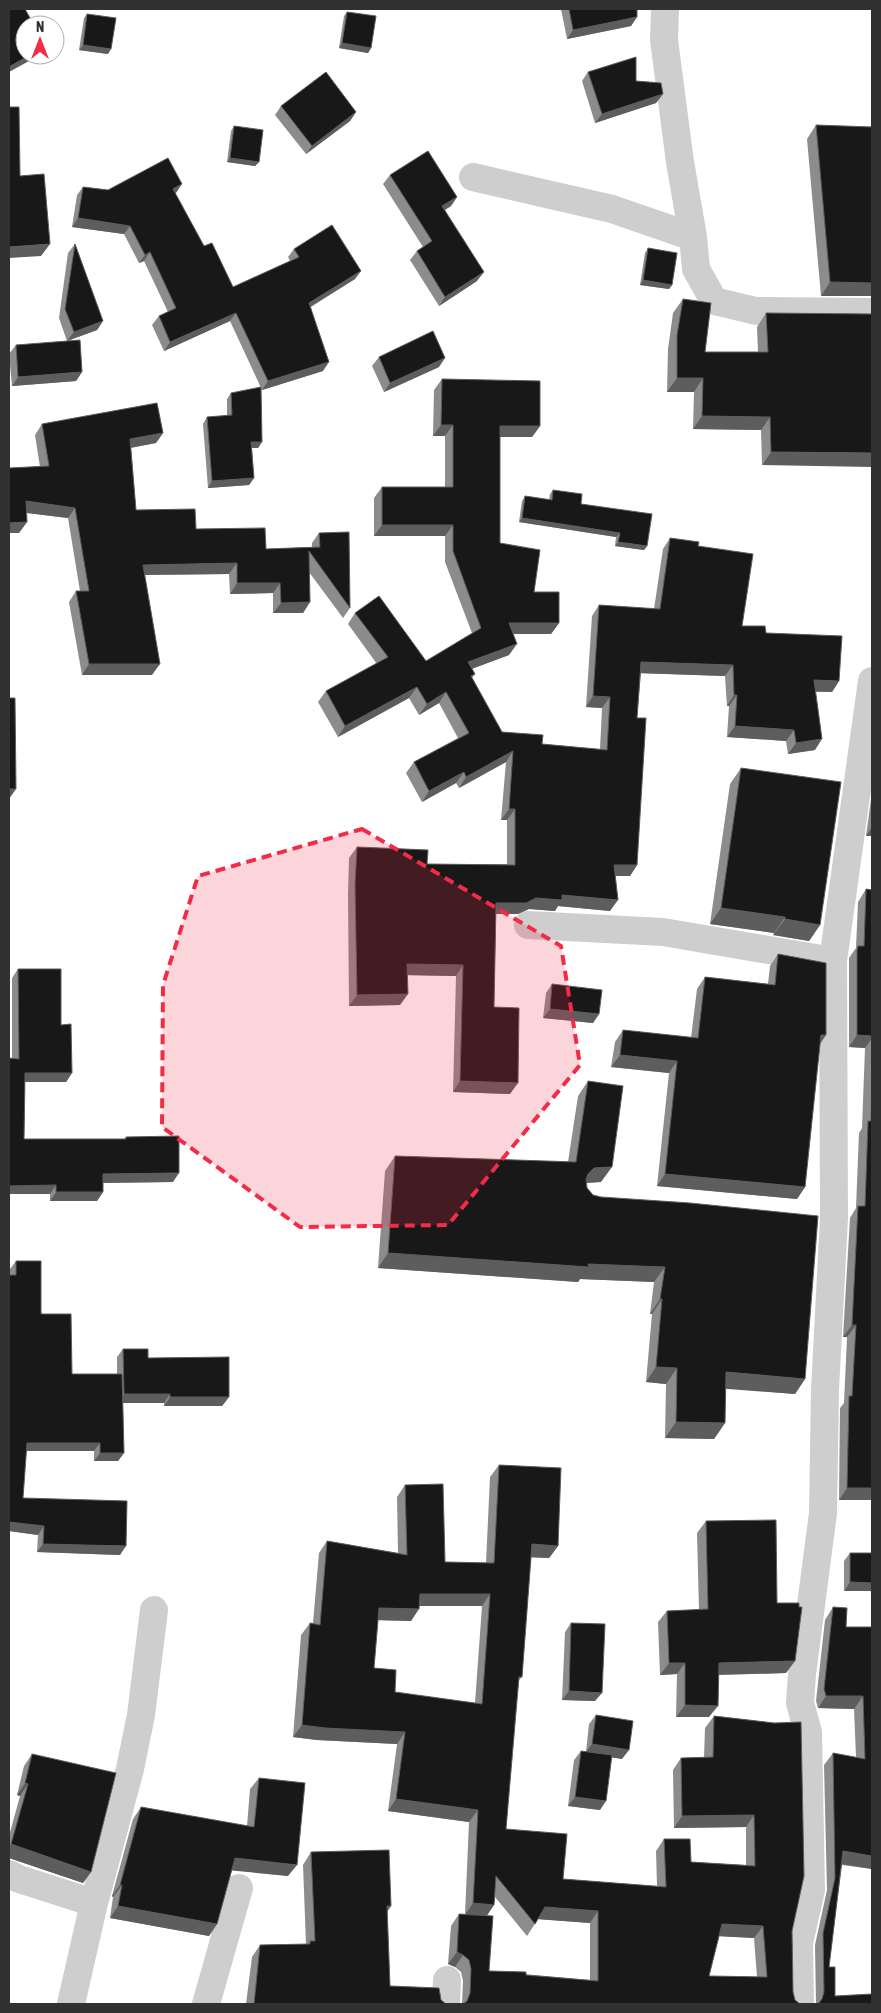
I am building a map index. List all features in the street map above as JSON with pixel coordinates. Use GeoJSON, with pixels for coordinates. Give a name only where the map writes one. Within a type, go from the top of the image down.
{"type":"FeatureCollection","features":[{"type":"Feature","properties":{"kind":"street"},"geometry":{"type":"LineString","coordinates":[[665,9],[665,49],[696,269],[714,301],[756,311],[872,312]]}},
{"type":"Feature","properties":{"kind":"street"},"geometry":{"type":"LineString","coordinates":[[473,177],[612,209],[693,237]]}},
{"type":"Feature","properties":{"kind":"street"},"geometry":{"type":"LineString","coordinates":[[800,2004],[799,1943],[811,1890],[808,1732],[800,1704],[802,1674],[823,1513],[825,1390],[834,1218],[833,961],[872,681]]}},
{"type":"Feature","properties":{"kind":"street"},"geometry":{"type":"LineString","coordinates":[[528,926],[663,932],[833,961]]}},
{"type":"Feature","properties":{"kind":"street"},"geometry":{"type":"LineString","coordinates":[[805,1215],[834,1218]]}},
{"type":"Feature","properties":{"kind":"street"},"geometry":{"type":"LineString","coordinates":[[70,2004],[142,1715],[154,1610]]}},
{"type":"Feature","properties":{"kind":"street"},"geometry":{"type":"LineString","coordinates":[[9,1874],[18,1880],[94,1903]]}},
{"type":"Feature","properties":{"kind":"street"},"geometry":{"type":"LineString","coordinates":[[206,2004],[239,1888]]}},
{"type":"Feature","properties":{"kind":"highlighted area"},"geometry":{"type":"Polygon","coordinates":[[[362,829],[561,946],[580,1065],[448,1225],[300,1227],[162,1127],[163,985],[198,876],[362,829]]]}},
{"type":"Feature","properties":{"kind":"building"},"geometry":{"type":"Polygon","coordinates":[[[9,9],[25,9],[28,15],[15,15],[15,64],[9,67],[9,9]]]}},
{"type":"Feature","properties":{"kind":"building"},"geometry":{"type":"Polygon","coordinates":[[[569,9],[637,9],[637,17],[573,30],[569,9]]]}},
{"type":"Feature","properties":{"kind":"building"},"geometry":{"type":"Polygon","coordinates":[[[347,12],[376,16],[371,48],[342,43],[347,12]]]}},
{"type":"Feature","properties":{"kind":"building"},"geometry":{"type":"Polygon","coordinates":[[[87,14],[116,18],[111,49],[83,45],[87,14]]]}},
{"type":"Feature","properties":{"kind":"building"},"geometry":{"type":"Polygon","coordinates":[[[636,57],[636,81],[661,83],[663,94],[602,114],[588,72],[636,57]]]}},
{"type":"Feature","properties":{"kind":"building"},"geometry":{"type":"Polygon","coordinates":[[[326,72],[356,112],[312,146],[281,106],[326,72]]]}},
{"type":"Feature","properties":{"kind":"building"},"geometry":{"type":"Polygon","coordinates":[[[9,107],[19,107],[20,176],[44,174],[50,244],[9,247],[9,107]]]}},
{"type":"Feature","properties":{"kind":"building"},"geometry":{"type":"Polygon","coordinates":[[[816,125],[872,127],[872,283],[830,282],[816,125]]]}},
{"type":"Feature","properties":{"kind":"building"},"geometry":{"type":"Polygon","coordinates":[[[234,126],[263,130],[259,162],[230,158],[234,126]]]}},
{"type":"Feature","properties":{"kind":"building"},"geometry":{"type":"Polygon","coordinates":[[[428,151],[457,197],[442,206],[484,272],[445,297],[417,251],[432,241],[390,175],[428,151]]]}},
{"type":"Feature","properties":{"kind":"building"},"geometry":{"type":"Polygon","coordinates":[[[168,158],[182,184],[173,189],[204,246],[212,243],[233,287],[299,257],[294,249],[332,225],[361,271],[309,303],[329,362],[268,381],[236,313],[170,342],[159,316],[176,308],[150,252],[145,255],[130,226],[78,218],[83,187],[108,190],[168,158]]]}},
{"type":"Feature","properties":{"kind":"building"},"geometry":{"type":"Polygon","coordinates":[[[75,244],[103,321],[74,332],[65,309],[75,244]]]}},
{"type":"Feature","properties":{"kind":"building"},"geometry":{"type":"Polygon","coordinates":[[[648,248],[677,253],[672,285],[643,280],[648,248]]]}},
{"type":"Feature","properties":{"kind":"building"},"geometry":{"type":"Polygon","coordinates":[[[683,299],[711,303],[705,352],[768,352],[766,313],[872,314],[872,453],[771,452],[770,417],[702,416],[703,378],[677,378],[677,335],[683,299]]]}},
{"type":"Feature","properties":{"kind":"building"},"geometry":{"type":"Polygon","coordinates":[[[433,331],[445,358],[390,383],[379,357],[433,331]]]}},
{"type":"Feature","properties":{"kind":"building"},"geometry":{"type":"Polygon","coordinates":[[[80,340],[82,372],[18,377],[16,345],[80,340]]]}},
{"type":"Feature","properties":{"kind":"building"},"geometry":{"type":"Polygon","coordinates":[[[442,379],[540,381],[540,426],[500,426],[500,543],[540,550],[534,592],[559,592],[559,623],[509,623],[517,644],[468,662],[475,674],[471,676],[502,732],[543,735],[542,744],[607,750],[610,697],[593,696],[599,605],[660,609],[670,538],[699,542],[698,546],[753,554],[742,626],[765,626],[766,633],[842,636],[839,681],[814,680],[822,739],[796,743],[794,730],[735,726],[737,695],[734,695],[733,665],[641,662],[637,718],[646,718],[637,865],[614,865],[618,900],[562,895],[562,900],[536,898],[526,903],[496,903],[494,1007],[519,1008],[518,1083],[460,1081],[463,965],[407,964],[408,994],[357,995],[355,884],[357,847],[428,850],[427,864],[515,865],[515,809],[509,809],[513,751],[466,777],[464,772],[429,791],[414,762],[469,733],[446,692],[427,704],[417,687],[345,726],[326,691],[388,657],[355,613],[379,596],[426,661],[481,628],[453,551],[453,525],[382,525],[382,487],[453,487],[453,425],[441,425],[442,379]]]}},
{"type":"Feature","properties":{"kind":"building"},"geometry":{"type":"Polygon","coordinates":[[[261,387],[262,442],[251,442],[254,478],[212,481],[207,417],[232,415],[231,393],[261,387]]]}},
{"type":"Feature","properties":{"kind":"building"},"geometry":{"type":"Polygon","coordinates":[[[157,403],[163,433],[130,439],[136,510],[195,509],[196,529],[265,528],[266,549],[320,547],[319,533],[349,532],[350,608],[309,551],[310,602],[281,603],[280,583],[237,583],[237,563],[143,565],[160,664],[89,664],[76,591],[89,591],[75,508],[26,501],[27,522],[9,523],[9,468],[49,466],[42,424],[157,403]]]}},
{"type":"Feature","properties":{"kind":"building"},"geometry":{"type":"Polygon","coordinates":[[[553,490],[582,494],[581,504],[652,514],[647,546],[618,542],[620,533],[522,518],[525,496],[552,500],[553,490]]]}},
{"type":"Feature","properties":{"kind":"building"},"geometry":{"type":"Polygon","coordinates":[[[9,698],[15,698],[16,789],[9,789],[9,698]]]}},
{"type":"Feature","properties":{"kind":"building"},"geometry":{"type":"Polygon","coordinates":[[[741,768],[841,782],[820,925],[785,919],[785,917],[721,908],[741,768]]]}},
{"type":"Feature","properties":{"kind":"building"},"geometry":{"type":"Polygon","coordinates":[[[866,889],[872,890],[872,1036],[857,1035],[857,950],[858,946],[864,946],[866,889]]]}},
{"type":"Feature","properties":{"kind":"building"},"geometry":{"type":"Polygon","coordinates":[[[778,954],[826,963],[826,1035],[821,1035],[805,1187],[665,1174],[677,1061],[620,1055],[623,1030],[698,1038],[705,977],[775,985],[778,954]]]}},
{"type":"Feature","properties":{"kind":"building"},"geometry":{"type":"Polygon","coordinates":[[[18,969],[61,969],[61,1025],[71,1024],[72,1073],[25,1073],[24,1139],[126,1139],[126,1137],[179,1136],[179,1173],[103,1174],[103,1192],[56,1192],[56,1185],[9,1186],[9,1058],[19,1059],[18,969]]]}},
{"type":"Feature","properties":{"kind":"building"},"geometry":{"type":"Polygon","coordinates":[[[552,984],[602,990],[599,1014],[550,1009],[552,984]]]}},
{"type":"Feature","properties":{"kind":"building"},"geometry":{"type":"Polygon","coordinates":[[[872,1076],[872,1488],[847,1488],[849,1396],[852,1396],[856,1325],[852,1325],[858,1206],[865,1206],[868,1121],[871,1121],[872,1076]]]}},
{"type":"Feature","properties":{"kind":"building"},"geometry":{"type":"Polygon","coordinates":[[[588,1081],[623,1086],[612,1167],[594,1168],[588,1174],[586,1180],[587,1188],[593,1195],[818,1216],[805,1379],[726,1372],[725,1423],[676,1422],[677,1368],[656,1367],[662,1299],[660,1299],[665,1267],[588,1264],[589,1267],[388,1253],[395,1156],[576,1162],[588,1081]]]}},
{"type":"Feature","properties":{"kind":"building"},"geometry":{"type":"Polygon","coordinates":[[[16,1261],[41,1261],[41,1314],[71,1314],[72,1374],[122,1374],[124,1453],[100,1453],[100,1443],[27,1443],[23,1498],[127,1501],[126,1546],[43,1544],[44,1526],[9,1522],[9,1275],[16,1275],[16,1261]]]}},
{"type":"Feature","properties":{"kind":"building"},"geometry":{"type":"Polygon","coordinates":[[[123,1349],[148,1349],[148,1358],[229,1357],[229,1397],[170,1397],[170,1394],[124,1394],[123,1349]]]}},
{"type":"Feature","properties":{"kind":"building"},"geometry":{"type":"Polygon","coordinates":[[[499,1465],[561,1468],[558,1546],[532,1544],[522,1677],[519,1677],[506,1829],[567,1834],[563,1879],[666,1887],[664,1839],[690,1839],[691,1862],[755,1866],[754,1815],[682,1816],[681,1758],[713,1757],[714,1716],[774,1723],[801,1722],[804,1876],[792,1931],[793,1992],[795,2000],[800,2004],[463,2004],[467,2001],[470,1993],[471,1969],[469,1960],[457,1952],[459,1914],[493,1916],[489,1971],[526,1972],[526,1975],[598,1981],[598,1911],[545,1907],[535,1924],[496,1876],[494,1905],[473,1903],[478,1810],[396,1799],[405,1732],[302,1725],[310,1623],[320,1625],[327,1541],[407,1555],[405,1485],[443,1484],[445,1562],[494,1563],[499,1465]],[[420,1594],[419,1609],[379,1608],[374,1668],[396,1670],[395,1692],[482,1704],[490,1594],[420,1594]],[[722,1924],[709,1976],[767,1977],[763,1926],[722,1924]]]}},
{"type":"Feature","properties":{"kind":"building"},"geometry":{"type":"Polygon","coordinates":[[[776,1520],[777,1603],[799,1603],[799,1607],[802,1607],[795,1661],[719,1663],[718,1706],[685,1705],[685,1663],[669,1663],[667,1611],[708,1609],[706,1521],[776,1520]]]}},
{"type":"Feature","properties":{"kind":"building"},"geometry":{"type":"Polygon","coordinates":[[[850,1553],[872,1553],[872,1583],[850,1582],[850,1553]]]}},
{"type":"Feature","properties":{"kind":"building"},"geometry":{"type":"Polygon","coordinates":[[[833,1607],[847,1608],[846,1627],[872,1627],[872,1856],[843,1851],[829,1967],[835,1967],[835,1996],[872,1994],[872,2004],[818,2004],[824,1992],[823,1933],[835,1878],[833,1753],[865,1759],[863,1696],[826,1696],[824,1689],[833,1607]]]}},
{"type":"Feature","properties":{"kind":"building"},"geometry":{"type":"Polygon","coordinates":[[[571,1623],[605,1624],[602,1693],[569,1691],[571,1623]]]}},
{"type":"Feature","properties":{"kind":"building"},"geometry":{"type":"Polygon","coordinates":[[[596,1715],[633,1721],[629,1750],[592,1744],[596,1715]]]}},
{"type":"Feature","properties":{"kind":"building"},"geometry":{"type":"Polygon","coordinates":[[[581,1751],[612,1755],[606,1801],[575,1797],[581,1751]]]}},
{"type":"Feature","properties":{"kind":"building"},"geometry":{"type":"Polygon","coordinates":[[[32,1754],[116,1773],[91,1872],[11,1844],[28,1784],[25,1783],[32,1754]]]}},
{"type":"Feature","properties":{"kind":"building"},"geometry":{"type":"Polygon","coordinates":[[[259,1778],[305,1783],[297,1865],[235,1858],[217,1924],[118,1906],[122,1885],[120,1885],[141,1807],[254,1827],[259,1778]]]}},
{"type":"Feature","properties":{"kind":"building"},"geometry":{"type":"Polygon","coordinates":[[[389,1850],[391,1906],[387,1906],[390,1986],[439,1988],[441,2000],[446,2004],[254,2004],[260,1945],[310,1944],[310,1941],[315,1941],[311,1852],[389,1850]]]}}]}
